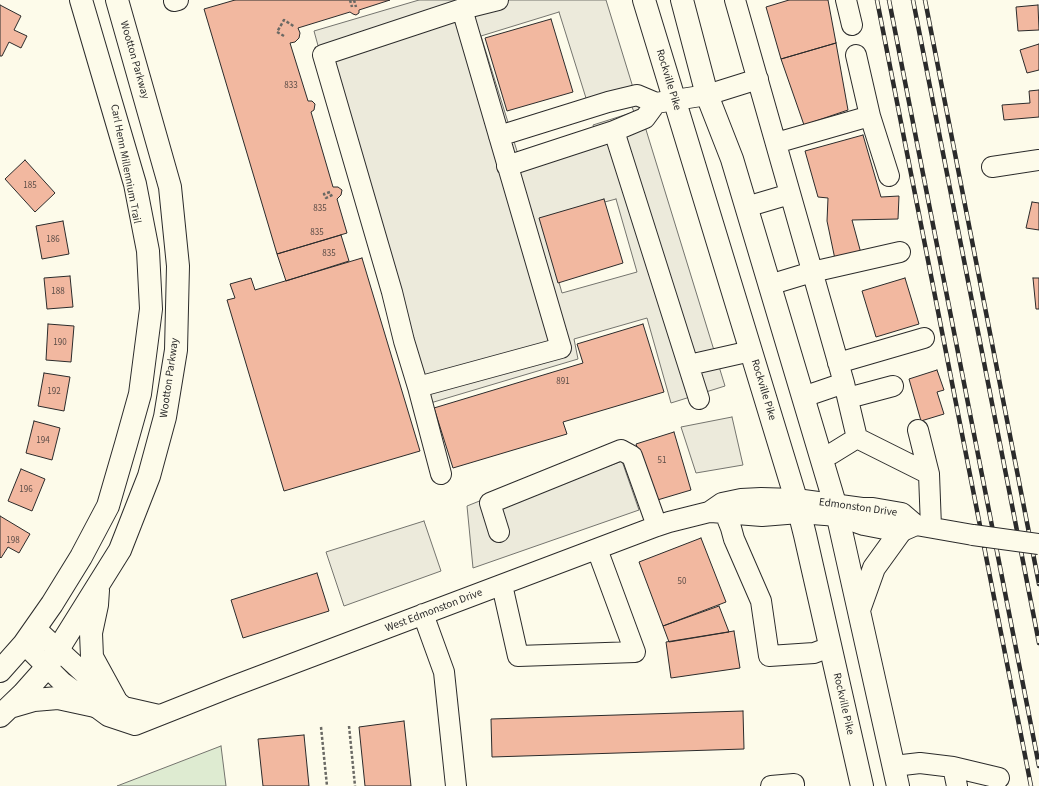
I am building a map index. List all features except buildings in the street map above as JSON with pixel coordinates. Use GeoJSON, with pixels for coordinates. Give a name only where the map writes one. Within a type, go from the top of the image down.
{"type":"FeatureCollection","features":[{"type":"Feature","properties":{"kind":"main road"},"geometry":{"type":"LineString","coordinates":[[0,672],[52,604],[81,557],[108,506],[140,394],[151,309],[148,251],[134,184],[81,0]]}},
{"type":"Feature","properties":{"kind":"main road","name":"Wootton Parkway"},"geometry":{"type":"LineString","coordinates":[[4,711],[23,694],[52,658],[120,550],[149,476],[165,417],[176,350],[178,266],[170,187],[117,0]]}},
{"type":"Feature","properties":{"kind":"main road","name":"Rockville Pike"},"geometry":{"type":"LineString","coordinates":[[644,0],[665,102],[751,351],[798,506],[862,786]]}},
{"type":"Feature","properties":{"kind":"main road"},"geometry":{"type":"LineString","coordinates":[[682,0],[707,95],[732,158],[836,510],[896,776]]}},
{"type":"Feature","properties":{"kind":"main road"},"geometry":{"type":"LineString","coordinates":[[859,610],[874,568],[915,528]]}},
{"type":"Feature","properties":{"kind":"main road"},"geometry":{"type":"LineString","coordinates":[[98,585],[97,605],[91,633],[92,657],[115,699]]}},
{"type":"Feature","properties":{"kind":"main road"},"geometry":{"type":"LineString","coordinates":[[4,711],[34,700],[58,698],[94,706]]}},
{"type":"Feature","properties":{"kind":"street"},"geometry":{"type":"LineString","coordinates":[[441,474],[392,292],[323,55],[462,9],[498,0]]}},
{"type":"Feature","properties":{"kind":"street"},"geometry":{"type":"LineString","coordinates":[[735,0],[846,390],[857,438]]}},
{"type":"Feature","properties":{"kind":"street"},"geometry":{"type":"LineString","coordinates":[[846,0],[852,25]]}},
{"type":"Feature","properties":{"kind":"street"},"geometry":{"type":"LineString","coordinates":[[418,387],[561,348],[462,9]]}},
{"type":"Feature","properties":{"kind":"street"},"geometry":{"type":"LineString","coordinates":[[856,55],[870,116],[889,176]]}},
{"type":"Feature","properties":{"kind":"street"},"geometry":{"type":"LineString","coordinates":[[499,136],[608,102],[637,95],[665,102],[707,95],[758,79]]}},
{"type":"Feature","properties":{"kind":"street"},"geometry":{"type":"LineString","coordinates":[[507,166],[614,131],[645,118],[665,102]]}},
{"type":"Feature","properties":{"kind":"street"},"geometry":{"type":"LineString","coordinates":[[776,143],[870,116]]}},
{"type":"Feature","properties":{"kind":"street"},"geometry":{"type":"LineString","coordinates":[[614,131],[700,399]]}},
{"type":"Feature","properties":{"kind":"street"},"geometry":{"type":"LineString","coordinates":[[992,167],[1039,160]]}},
{"type":"Feature","properties":{"kind":"street"},"geometry":{"type":"LineString","coordinates":[[746,207],[790,194]]}},
{"type":"Feature","properties":{"kind":"street"},"geometry":{"type":"LineString","coordinates":[[769,285],[812,272],[900,252]]}},
{"type":"Feature","properties":{"kind":"street"},"geometry":{"type":"LineString","coordinates":[[838,363],[924,338]]}},
{"type":"Feature","properties":{"kind":"street"},"geometry":{"type":"LineString","coordinates":[[689,365],[751,351]]}},
{"type":"Feature","properties":{"kind":"street"},"geometry":{"type":"LineString","coordinates":[[803,397],[846,390],[893,386]]}},
{"type":"Feature","properties":{"kind":"street"},"geometry":{"type":"LineString","coordinates":[[915,528],[929,474],[918,430]]}},
{"type":"Feature","properties":{"kind":"street"},"geometry":{"type":"LineString","coordinates":[[821,457],[831,454],[857,438]]}},
{"type":"Feature","properties":{"kind":"street"},"geometry":{"type":"LineString","coordinates":[[857,438],[929,474]]}},
{"type":"Feature","properties":{"kind":"street"},"geometry":{"type":"LineString","coordinates":[[499,532],[490,502],[621,450],[632,456],[657,526]]}},
{"type":"Feature","properties":{"kind":"street","name":"West Edmonston Drive"},"geometry":{"type":"LineString","coordinates":[[52,658],[62,682],[108,716],[135,725],[238,684],[669,522],[717,512],[762,516],[798,506]]}},
{"type":"Feature","properties":{"kind":"street","name":"Edmonston Drive"},"geometry":{"type":"LineString","coordinates":[[798,506],[836,510],[864,525],[915,528],[1039,544]]}},
{"type":"Feature","properties":{"kind":"street"},"geometry":{"type":"LineString","coordinates":[[717,512],[731,528],[734,539],[760,601],[769,656],[814,653],[830,647]]}},
{"type":"Feature","properties":{"kind":"street"},"geometry":{"type":"LineString","coordinates":[[502,585],[518,656],[635,652],[597,549]]}},
{"type":"Feature","properties":{"kind":"street"},"geometry":{"type":"LineString","coordinates":[[423,614],[444,672],[456,786]]}},
{"type":"Feature","properties":{"kind":"street","name":"West Edmonston Drive"},"geometry":{"type":"LineString","coordinates":[[29,636],[52,658],[90,679],[124,706],[160,715]]}},
{"type":"Feature","properties":{"kind":"street"},"geometry":{"type":"LineString","coordinates":[[896,776],[920,763],[953,767],[999,778]]}},
{"type":"Feature","properties":{"kind":"street"},"geometry":{"type":"LineString","coordinates":[[953,767],[957,786]]}},
{"type":"Feature","properties":{"kind":"street"},"geometry":{"type":"LineString","coordinates":[[771,786],[794,784],[794,786]]}},
{"type":"Feature","properties":{"kind":"path"},"geometry":{"type":"LineString","coordinates":[[350,0],[352,7]]}},
{"type":"Feature","properties":{"kind":"path"},"geometry":{"type":"LineString","coordinates":[[354,0],[356,8]]}},
{"type":"Feature","properties":{"kind":"path"},"geometry":{"type":"LineString","coordinates":[[284,36],[277,32],[284,20],[295,27]]}},
{"type":"Feature","properties":{"kind":"path"},"geometry":{"type":"LineString","coordinates":[[330,192],[324,194],[326,198],[334,194]]}},
{"type":"Feature","properties":{"kind":"path"},"geometry":{"type":"LineString","coordinates":[[349,726],[355,786]]}},
{"type":"Feature","properties":{"kind":"path"},"geometry":{"type":"LineString","coordinates":[[322,728],[327,786]]}},
{"type":"Feature","properties":{"kind":"green space"},"geometry":{"type":"Polygon","coordinates":[[[221,746],[226,786],[117,786],[221,746]]]}},
{"type":"Feature","properties":{"kind":"shaded area"},"geometry":{"type":"Polygon","coordinates":[[[419,0],[606,0],[725,386],[671,403],[647,318],[574,339],[578,359],[417,407],[314,31],[419,0]],[[559,12],[481,36],[522,167],[598,143],[593,125],[634,112],[630,102],[591,114],[559,12]],[[616,199],[541,219],[562,293],[637,272],[616,199]]]}},
{"type":"Feature","properties":{"kind":"shaded area"},"geometry":{"type":"Polygon","coordinates":[[[732,417],[743,465],[696,473],[681,427],[732,417]]]}},
{"type":"Feature","properties":{"kind":"shaded area"},"geometry":{"type":"Polygon","coordinates":[[[622,461],[639,510],[473,568],[467,506],[497,494],[502,506],[622,461]]]}},
{"type":"Feature","properties":{"kind":"shaded area"},"geometry":{"type":"Polygon","coordinates":[[[424,521],[441,571],[344,606],[326,552],[424,521]]]}},
{"type":"Feature","properties":{"kind":"railway"},"geometry":{"type":"LineString","coordinates":[[877,0],[1031,786]]}},
{"type":"Feature","properties":{"kind":"railway"},"geometry":{"type":"LineString","coordinates":[[889,0],[1039,766]]}},
{"type":"Feature","properties":{"kind":"railway"},"geometry":{"type":"LineString","coordinates":[[913,0],[1039,643]]}},
{"type":"Feature","properties":{"kind":"railway"},"geometry":{"type":"LineString","coordinates":[[925,0],[1039,584]]}}]}
